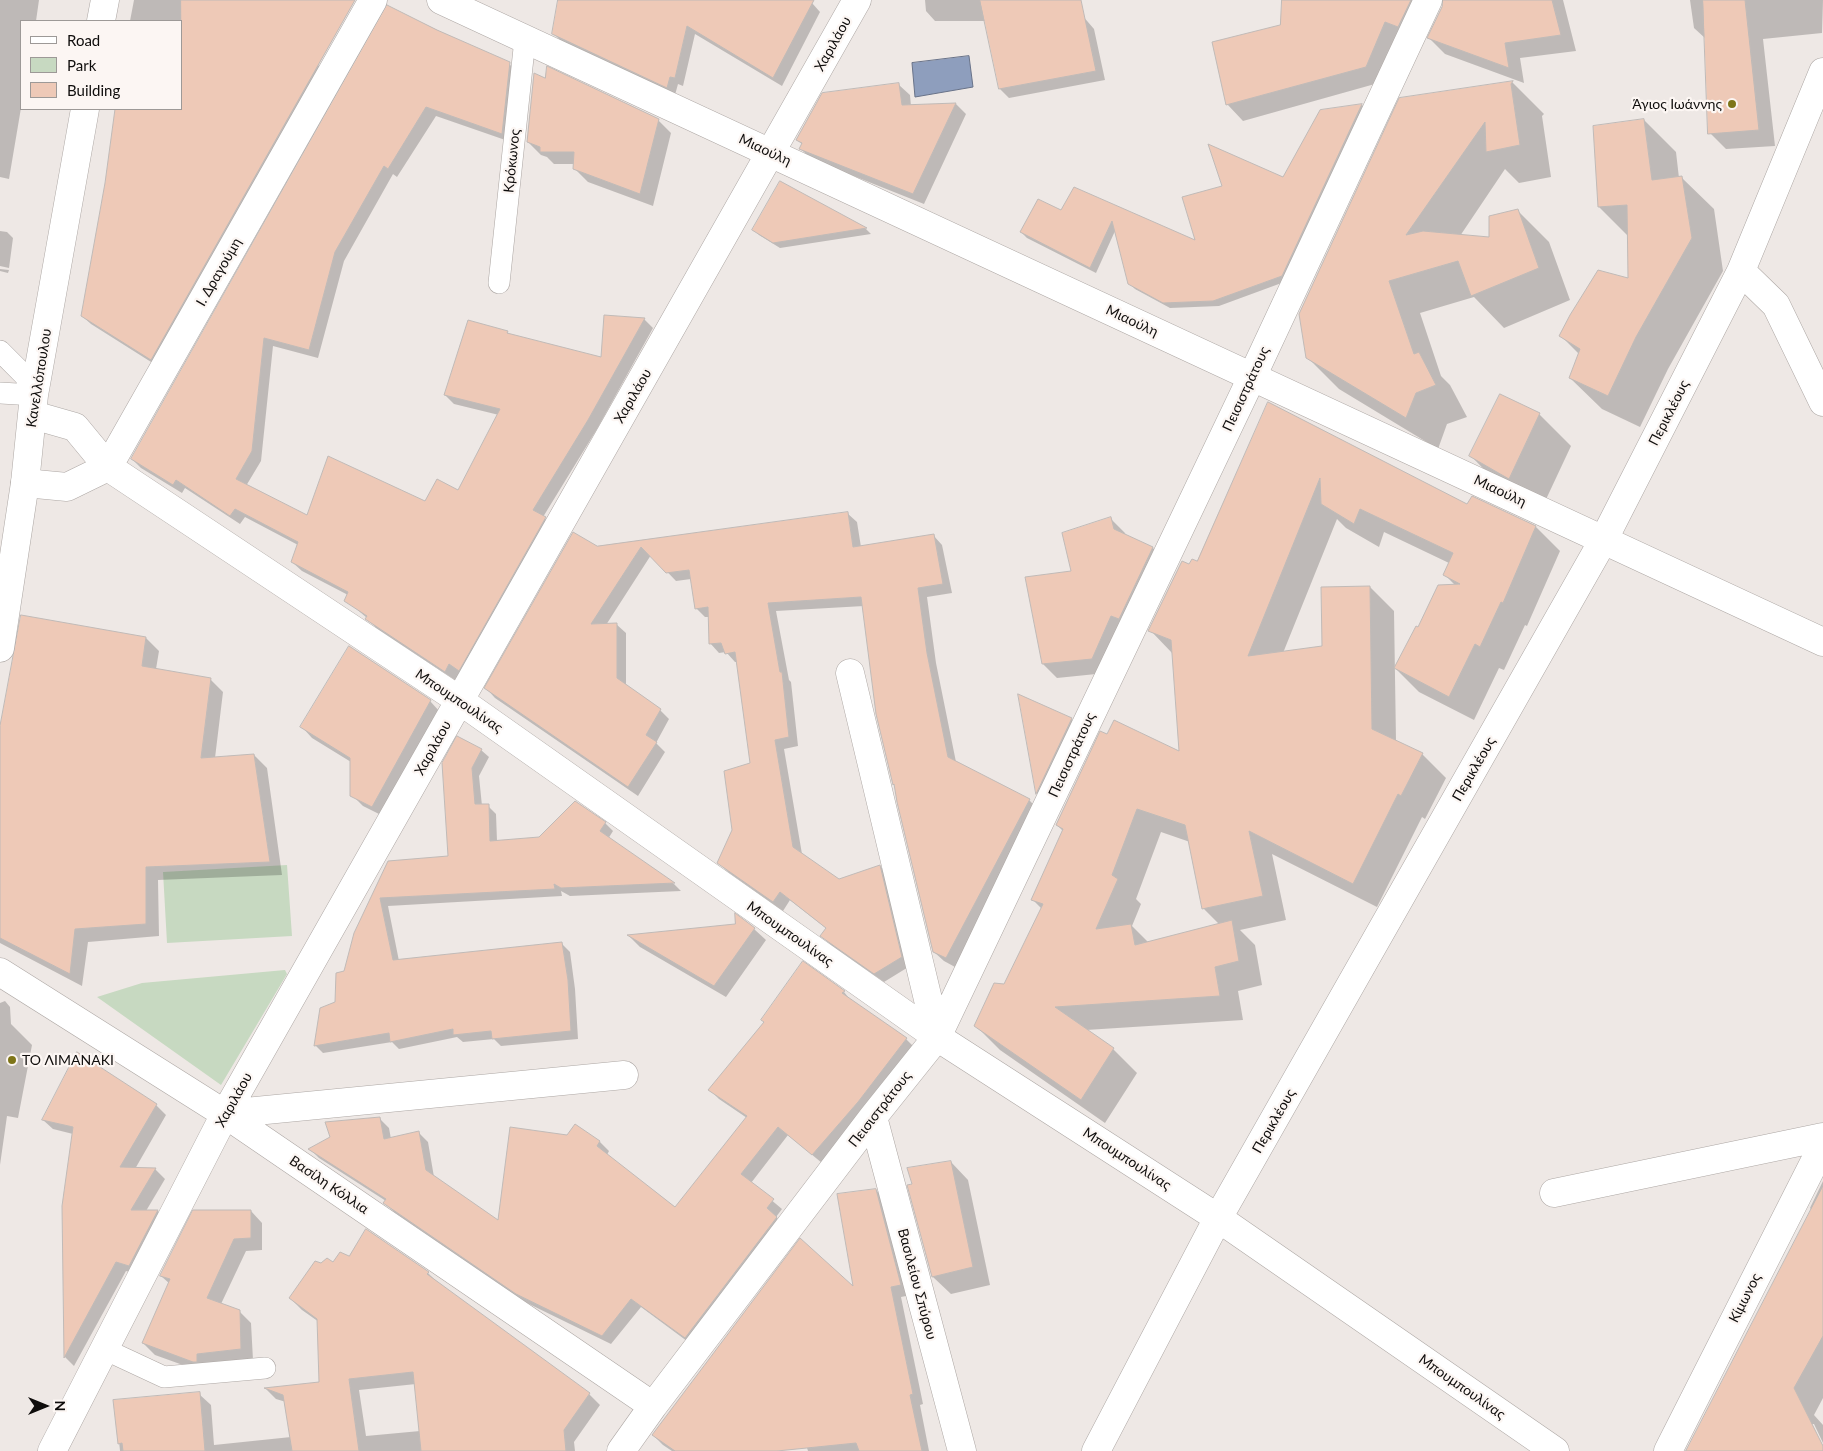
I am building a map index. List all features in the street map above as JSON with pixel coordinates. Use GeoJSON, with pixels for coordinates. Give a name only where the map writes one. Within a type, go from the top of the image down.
{"type":"FeatureCollection","features":[{"type":"Feature","properties":{"kind":"street"},"geometry":{"type":"LineString","coordinates":[[101,20],[105,0]]}},
{"type":"Feature","properties":{"kind":"street","name":"Ι. Δραγούμη"},"geometry":{"type":"LineString","coordinates":[[108,467],[373,0]]}},
{"type":"Feature","properties":{"kind":"street","name":"Μιαούλη"},"geometry":{"type":"LineString","coordinates":[[442,0],[1823,642]]}},
{"type":"Feature","properties":{"kind":"street","name":"Χαριλάου"},"geometry":{"type":"LineString","coordinates":[[52,1451],[226,1114],[857,0]]}},
{"type":"Feature","properties":{"kind":"street","name":"Πεισιστράτους"},"geometry":{"type":"LineString","coordinates":[[621,1451],[653,1406],[873,1117],[937,1037],[1252,377],[1428,0]]}},
{"type":"Feature","properties":{"kind":"street","name":"Περικλέους"},"geometry":{"type":"LineString","coordinates":[[1096,1451],[1218,1218],[1604,539],[1741,271],[1823,72]]}},
{"type":"Feature","properties":{"kind":"street","name":"Κανελλόπουλου"},"geometry":{"type":"LineString","coordinates":[[0,648],[33,405],[85,110]]}},
{"type":"Feature","properties":{"kind":"street"},"geometry":{"type":"LineString","coordinates":[[1741,271],[1776,305],[1823,402]]}},
{"type":"Feature","properties":{"kind":"street","name":"Μπουμπουλίνας"},"geometry":{"type":"LineString","coordinates":[[33,405],[75,427],[108,467],[460,700],[937,1037],[1218,1218],[1555,1451]]}},
{"type":"Feature","properties":{"kind":"street"},"geometry":{"type":"LineString","coordinates":[[24,482],[67,487],[108,467]]}},
{"type":"Feature","properties":{"kind":"street"},"geometry":{"type":"LineString","coordinates":[[850,673],[937,1037]]}},
{"type":"Feature","properties":{"kind":"street","name":"Βασίλη Κόλλια"},"geometry":{"type":"LineString","coordinates":[[0,972],[226,1114],[653,1406]]}},
{"type":"Feature","properties":{"kind":"street"},"geometry":{"type":"LineString","coordinates":[[226,1114],[624,1075]]}},
{"type":"Feature","properties":{"kind":"street","name":"Βασιλείου Σπύρου"},"geometry":{"type":"LineString","coordinates":[[873,1117],[962,1451]]}},
{"type":"Feature","properties":{"kind":"street"},"geometry":{"type":"LineString","coordinates":[[1554,1193],[1823,1137]]}},
{"type":"Feature","properties":{"kind":"street","name":"Κίμωνος"},"geometry":{"type":"LineString","coordinates":[[1668,1451],[1823,1145]]}},
{"type":"Feature","properties":{"kind":"lane","name":"Κρόκωνος"},"geometry":{"type":"LineString","coordinates":[[499,283],[525,39]]}},
{"type":"Feature","properties":{"kind":"lane"},"geometry":{"type":"LineString","coordinates":[[0,351],[24,376],[33,405]]}},
{"type":"Feature","properties":{"kind":"lane"},"geometry":{"type":"LineString","coordinates":[[0,393],[33,405]]}},
{"type":"Feature","properties":{"kind":"lane"},"geometry":{"type":"LineString","coordinates":[[104,1349],[164,1377],[265,1368]]}},
{"type":"Feature","properties":{"kind":"green space"},"geometry":{"type":"Polygon","coordinates":[[[287,865],[292,936],[167,943],[163,872],[287,865]]]}},
{"type":"Feature","properties":{"kind":"green space"},"geometry":{"type":"Polygon","coordinates":[[[285,970],[287,974],[221,1085],[97,997],[142,983],[285,970]]]}},
{"type":"Feature","properties":{"kind":"water"},"geometry":{"type":"Polygon","coordinates":[[[969,56],[973,87],[915,97],[912,63],[969,56]]]}},
{"type":"Feature","properties":{"kind":"building"},"geometry":{"type":"Polygon","coordinates":[[[181,0],[355,0],[151,360],[81,316],[105,183],[115,110],[182,110],[181,0]]]}},
{"type":"Feature","properties":{"kind":"building"},"geometry":{"type":"Polygon","coordinates":[[[558,0],[814,0],[773,78],[687,26],[675,78],[670,77],[667,88],[552,34],[558,0]]]}},
{"type":"Feature","properties":{"kind":"building"},"geometry":{"type":"Polygon","coordinates":[[[980,0],[1081,0],[1096,71],[999,89],[980,0]]]}},
{"type":"Feature","properties":{"kind":"building"},"geometry":{"type":"Polygon","coordinates":[[[1282,0],[1411,0],[1398,27],[1385,22],[1366,67],[1226,105],[1212,42],[1280,25],[1282,0]]]}},
{"type":"Feature","properties":{"kind":"building"},"geometry":{"type":"Polygon","coordinates":[[[1443,0],[1552,0],[1561,35],[1505,43],[1509,68],[1427,38],[1442,7],[1443,0]]]}},
{"type":"Feature","properties":{"kind":"building"},"geometry":{"type":"Polygon","coordinates":[[[1703,0],[1745,0],[1759,130],[1708,134],[1703,0]]]}},
{"type":"Feature","properties":{"kind":"building"},"geometry":{"type":"Polygon","coordinates":[[[387,5],[437,30],[510,62],[502,134],[426,107],[388,169],[384,166],[335,252],[309,350],[264,338],[252,451],[236,479],[307,515],[328,456],[425,501],[437,479],[458,490],[500,409],[444,395],[468,320],[508,331],[507,333],[601,357],[604,315],[645,318],[588,420],[533,510],[546,517],[459,671],[449,664],[445,672],[365,619],[367,616],[344,601],[348,592],[291,562],[298,542],[235,509],[230,516],[176,480],[173,485],[131,459],[387,5]]]}},
{"type":"Feature","properties":{"kind":"building"},"geometry":{"type":"Polygon","coordinates":[[[547,66],[659,119],[640,194],[573,169],[574,152],[540,152],[540,147],[527,142],[534,73],[545,78],[547,66]]]}},
{"type":"Feature","properties":{"kind":"building"},"geometry":{"type":"Polygon","coordinates":[[[1513,81],[1511,84],[1520,145],[1486,152],[1485,122],[1406,235],[1423,231],[1489,237],[1489,216],[1518,209],[1539,268],[1471,296],[1458,261],[1389,281],[1414,354],[1419,352],[1436,385],[1416,393],[1406,418],[1306,358],[1299,314],[1399,98],[1513,81]]]}},
{"type":"Feature","properties":{"kind":"building"},"geometry":{"type":"Polygon","coordinates":[[[899,83],[902,105],[956,103],[913,194],[799,149],[802,143],[796,140],[822,93],[899,83]]]}},
{"type":"Feature","properties":{"kind":"building"},"geometry":{"type":"Polygon","coordinates":[[[1362,104],[1282,276],[1213,301],[1163,303],[1128,284],[1112,221],[1090,268],[1020,232],[1038,199],[1061,210],[1074,187],[1195,240],[1182,197],[1222,186],[1208,144],[1283,177],[1320,110],[1362,104]]]}},
{"type":"Feature","properties":{"kind":"building"},"geometry":{"type":"Polygon","coordinates":[[[1644,119],[1652,180],[1682,176],[1692,238],[1636,337],[1608,396],[1569,378],[1580,349],[1559,336],[1598,270],[1628,278],[1627,205],[1598,207],[1593,126],[1644,119]]]}},
{"type":"Feature","properties":{"kind":"building"},"geometry":{"type":"Polygon","coordinates":[[[780,181],[867,228],[773,243],[752,230],[780,181]]]}},
{"type":"Feature","properties":{"kind":"building"},"geometry":{"type":"Polygon","coordinates":[[[1500,394],[1540,413],[1509,479],[1469,456],[1500,394]]]}},
{"type":"Feature","properties":{"kind":"building"},"geometry":{"type":"Polygon","coordinates":[[[1268,402],[1467,504],[1472,496],[1536,526],[1503,603],[1501,602],[1480,647],[1475,644],[1449,697],[1394,668],[1416,626],[1418,627],[1438,585],[1460,584],[1443,575],[1453,553],[1360,509],[1354,524],[1321,504],[1320,478],[1248,656],[1322,646],[1321,587],[1370,586],[1372,729],[1423,753],[1401,796],[1398,794],[1353,884],[1249,831],[1263,896],[1202,909],[1185,825],[1137,809],[1112,875],[1118,879],[1096,929],[1131,924],[1135,945],[1232,920],[1239,961],[1215,967],[1220,996],[1055,1007],[1114,1048],[1081,1100],[974,1026],[994,983],[1004,984],[1043,904],[1031,900],[1063,829],[1056,825],[1100,731],[1107,734],[1114,720],[1179,751],[1171,640],[1148,631],[1182,561],[1189,564],[1192,559],[1197,561],[1268,402]]]}},
{"type":"Feature","properties":{"kind":"building"},"geometry":{"type":"Polygon","coordinates":[[[848,512],[853,547],[934,534],[943,584],[918,588],[927,653],[948,757],[1030,799],[946,958],[933,952],[876,714],[861,597],[768,603],[780,672],[782,672],[789,737],[775,740],[793,847],[839,879],[880,865],[902,957],[874,974],[820,936],[826,928],[780,892],[773,902],[717,863],[732,830],[724,771],[750,763],[735,652],[725,654],[721,643],[709,644],[708,607],[695,609],[689,570],[666,573],[641,547],[591,624],[617,623],[617,678],[661,709],[646,735],[657,742],[628,787],[484,688],[573,532],[597,546],[848,512]]]}},
{"type":"Feature","properties":{"kind":"building"},"geometry":{"type":"Polygon","coordinates":[[[1111,517],[1114,529],[1153,547],[1119,619],[1111,616],[1092,659],[1042,664],[1025,577],[1071,571],[1062,533],[1111,517]]]}},
{"type":"Feature","properties":{"kind":"building"},"geometry":{"type":"Polygon","coordinates":[[[21,615],[146,637],[142,666],[211,678],[201,758],[254,754],[270,862],[146,867],[146,924],[75,929],[70,974],[0,938],[0,726],[21,615]]]}},
{"type":"Feature","properties":{"kind":"building"},"geometry":{"type":"Polygon","coordinates":[[[349,646],[431,700],[372,807],[350,796],[350,758],[300,727],[349,646]]]}},
{"type":"Feature","properties":{"kind":"building"},"geometry":{"type":"Polygon","coordinates":[[[1018,694],[1072,718],[1036,794],[1018,694]]]}},
{"type":"Feature","properties":{"kind":"building"},"geometry":{"type":"Polygon","coordinates":[[[457,736],[482,749],[472,768],[475,804],[489,804],[490,841],[539,837],[575,801],[606,822],[600,831],[675,883],[561,888],[554,884],[555,889],[380,898],[393,960],[562,942],[568,980],[571,1031],[492,1039],[491,1031],[453,1035],[453,1029],[390,1042],[389,1033],[314,1046],[320,1008],[335,1002],[336,973],[344,971],[354,933],[388,861],[448,856],[442,763],[457,736]]]}},
{"type":"Feature","properties":{"kind":"building"},"geometry":{"type":"Polygon","coordinates":[[[735,913],[755,928],[714,986],[627,935],[735,924],[735,913]]]}},
{"type":"Feature","properties":{"kind":"building"},"geometry":{"type":"Polygon","coordinates":[[[803,961],[845,991],[842,993],[907,1038],[858,1102],[812,1155],[778,1127],[741,1174],[774,1199],[767,1208],[777,1217],[685,1338],[631,1299],[602,1336],[516,1294],[383,1203],[386,1199],[308,1149],[330,1137],[325,1122],[380,1117],[384,1139],[419,1131],[426,1170],[498,1220],[510,1127],[567,1135],[575,1124],[600,1141],[597,1146],[675,1207],[747,1116],[708,1090],[764,1022],[761,1020],[803,961]]]}},
{"type":"Feature","properties":{"kind":"building"},"geometry":{"type":"Polygon","coordinates":[[[77,1052],[157,1104],[120,1167],[156,1168],[131,1210],[158,1210],[129,1266],[116,1262],[64,1358],[62,1206],[73,1127],[42,1120],[77,1052]]]}},
{"type":"Feature","properties":{"kind":"building"},"geometry":{"type":"Polygon","coordinates":[[[951,1161],[973,1267],[932,1277],[907,1185],[912,1184],[907,1168],[951,1161]]]}},
{"type":"Feature","properties":{"kind":"building"},"geometry":{"type":"Polygon","coordinates":[[[1823,1186],[1823,1336],[1794,1388],[1823,1446],[1823,1451],[1686,1451],[1823,1186]]]}},
{"type":"Feature","properties":{"kind":"building"},"geometry":{"type":"Polygon","coordinates":[[[876,1189],[901,1285],[891,1287],[913,1394],[910,1395],[922,1451],[859,1451],[856,1443],[777,1451],[675,1451],[652,1435],[800,1238],[853,1286],[837,1194],[876,1189]]]}},
{"type":"Feature","properties":{"kind":"building"},"geometry":{"type":"Polygon","coordinates":[[[193,1210],[251,1210],[251,1238],[234,1239],[207,1298],[240,1310],[241,1349],[197,1354],[197,1362],[142,1343],[170,1279],[160,1276],[193,1210]]]}},
{"type":"Feature","properties":{"kind":"building"},"geometry":{"type":"Polygon","coordinates":[[[366,1229],[429,1272],[427,1274],[590,1393],[564,1430],[566,1451],[421,1451],[413,1372],[349,1379],[359,1451],[292,1451],[283,1395],[264,1388],[319,1382],[317,1319],[289,1298],[315,1261],[321,1263],[327,1258],[333,1262],[340,1252],[349,1256],[366,1229]]]}},
{"type":"Feature","properties":{"kind":"building"},"geometry":{"type":"Polygon","coordinates":[[[200,1392],[205,1451],[123,1451],[122,1443],[118,1444],[113,1400],[200,1392]]]}},
{"type":"Feature","properties":{"kind":"place","name":"Άγιος Ιωάννης"},"geometry":{"type":"Point","coordinates":[1732,104]}},
{"type":"Feature","properties":{"kind":"place","name":"ΤΟ ΛΙΜΑΝΑΚΙ"},"geometry":{"type":"Point","coordinates":[12,1060]}}]}
